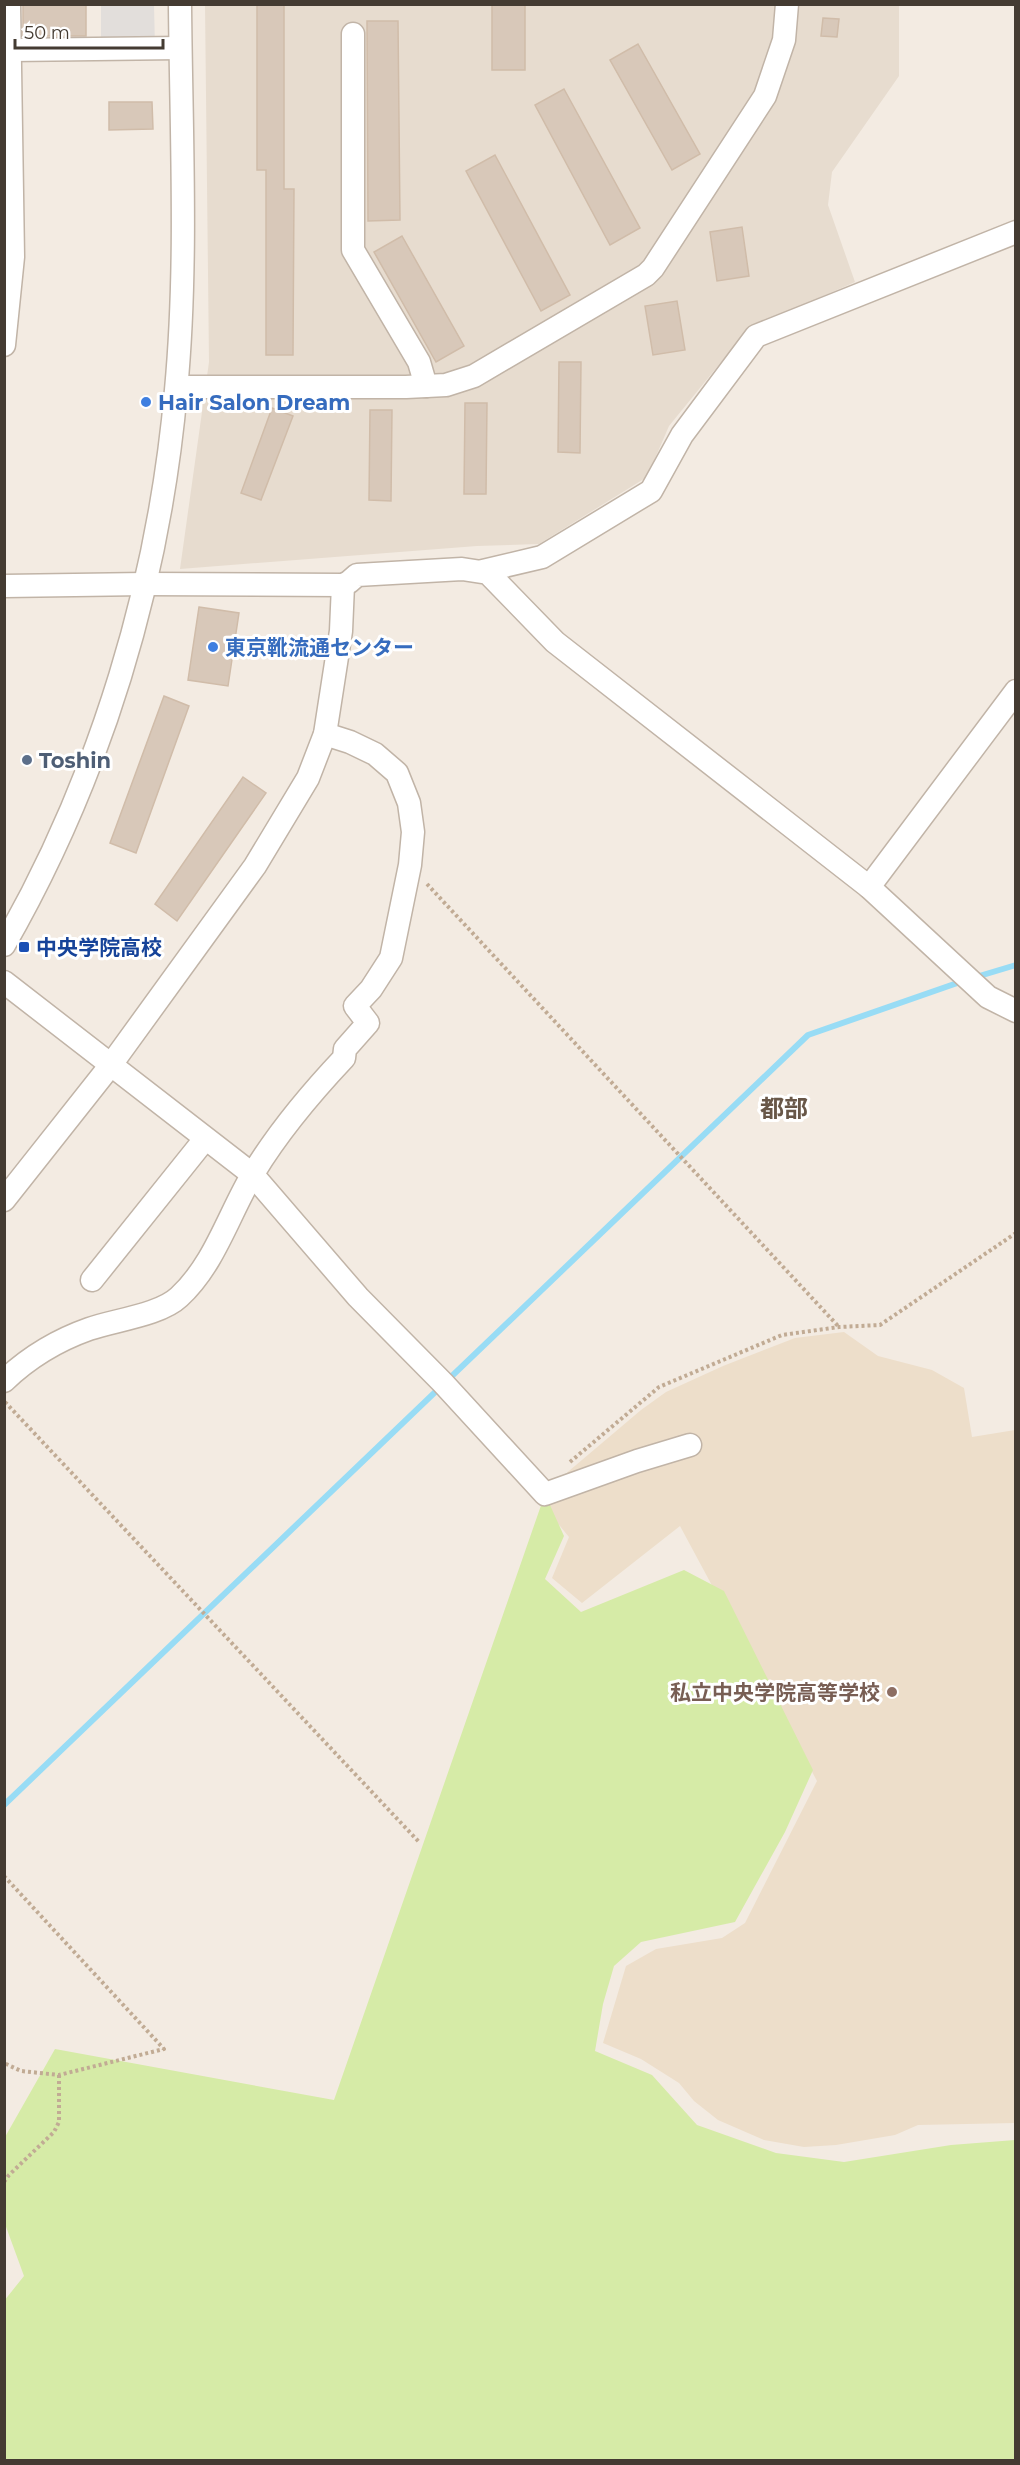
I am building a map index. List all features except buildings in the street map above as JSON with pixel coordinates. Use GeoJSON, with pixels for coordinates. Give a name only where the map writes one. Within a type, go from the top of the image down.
{"type":"FeatureCollection","features":[{"type":"Feature","properties":{"kind":"street"},"geometry":{"type":"LineString","coordinates":[[4,345],[9,257],[9,4]]}},
{"type":"Feature","properties":{"kind":"street"},"geometry":{"type":"LineString","coordinates":[[4,945],[29,902],[66,822],[92,758],[120,679],[160,515],[177,387],[182,246],[180,4]]}},
{"type":"Feature","properties":{"kind":"street"},"geometry":{"type":"LineString","coordinates":[[177,387],[446,385],[474,376],[638,280],[653,268],[765,96],[784,40],[787,4]]}},
{"type":"Feature","properties":{"kind":"street"},"geometry":{"type":"LineString","coordinates":[[353,33],[353,250],[419,362],[426,386]]}},
{"type":"Feature","properties":{"kind":"street"},"geometry":{"type":"LineString","coordinates":[[10,50],[180,48]]}},
{"type":"Feature","properties":{"kind":"street"},"geometry":{"type":"LineString","coordinates":[[4,586],[346,584],[357,575],[462,569],[483,571],[542,557],[651,491],[682,435],[756,336],[1016,232]]}},
{"type":"Feature","properties":{"kind":"street"},"geometry":{"type":"LineString","coordinates":[[483,571],[503,587],[555,642],[868,887],[988,997],[1016,1011]]}},
{"type":"Feature","properties":{"kind":"street"},"geometry":{"type":"LineString","coordinates":[[4,1200],[110,1065],[255,866],[309,778],[325,734],[346,584]]}},
{"type":"Feature","properties":{"kind":"street"},"geometry":{"type":"LineString","coordinates":[[868,887],[1016,691]]}},
{"type":"Feature","properties":{"kind":"street"},"geometry":{"type":"LineString","coordinates":[[4,1381],[18,1368],[53,1346],[88,1330],[160,1308],[178,1299],[194,1281],[213,1250],[252,1174],[298,1110],[344,1058],[345,1049],[368,1023],[355,1006],[371,989],[391,958],[410,866],[413,831],[409,803],[397,773],[375,754],[350,742],[325,734]]}},
{"type":"Feature","properties":{"kind":"street"},"geometry":{"type":"LineString","coordinates":[[4,982],[252,1174],[358,1297],[443,1383],[545,1494],[637,1461],[690,1445]]}},
{"type":"Feature","properties":{"kind":"street"},"geometry":{"type":"LineString","coordinates":[[92,1280],[205,1138]]}},
{"type":"Feature","properties":{"kind":"path"},"geometry":{"type":"LineString","coordinates":[[410,866],[839,1327]]}},
{"type":"Feature","properties":{"kind":"path"},"geometry":{"type":"LineString","coordinates":[[565,1466],[659,1387],[782,1335],[839,1327],[880,1325],[1016,1233]]}},
{"type":"Feature","properties":{"kind":"path"},"geometry":{"type":"LineString","coordinates":[[4,1401],[419,1842]]}},
{"type":"Feature","properties":{"kind":"path"},"geometry":{"type":"LineString","coordinates":[[4,1876],[164,2049],[59,2075],[21,2071],[4,2063]]}},
{"type":"Feature","properties":{"kind":"path"},"geometry":{"type":"LineString","coordinates":[[4,2182],[54,2132],[59,2122],[59,2075]]}},
{"type":"Feature","properties":{"kind":"shaded area"},"geometry":{"type":"Polygon","coordinates":[[[101,5],[154,5],[155,48],[101,49],[101,5]]]}},
{"type":"Feature","properties":{"kind":"shaded area"},"geometry":{"type":"Polygon","coordinates":[[[205,5],[899,5],[899,76],[832,172],[828,205],[855,282],[748,329],[669,426],[647,477],[539,544],[477,546],[180,569],[209,362],[205,5]]]}},
{"type":"Feature","properties":{"kind":"shaded area","name":"私立中央学院高等学校"},"geometry":{"type":"Polygon","coordinates":[[[844,1332],[878,1356],[932,1370],[964,1388],[972,1437],[1015,1430],[1015,2123],[918,2125],[895,2135],[836,2145],[804,2147],[764,2140],[718,2120],[694,2101],[679,2083],[641,2059],[603,2043],[626,1966],[656,1949],[722,1938],[745,1923],[817,1781],[680,1526],[582,1603],[552,1578],[569,1537],[537,1498],[641,1410],[666,1392],[723,1366],[795,1338],[844,1332]]]}},
{"type":"Feature","properties":{"kind":"green space"},"geometry":{"type":"Polygon","coordinates":[[[545,1494],[564,1536],[545,1579],[581,1612],[684,1570],[724,1591],[813,1770],[785,1832],[735,1922],[641,1942],[614,1966],[603,2004],[595,2051],[652,2075],[697,2125],[776,2153],[844,2162],[951,2145],[1015,2140],[1015,2460],[5,2460],[4,2301],[24,2276],[5,2224],[5,2137],[55,2049],[334,2100],[545,1494]]]}},
{"type":"Feature","properties":{"kind":"waterway"},"geometry":{"type":"LineString","coordinates":[[976,977],[1016,965]]}},
{"type":"Feature","properties":{"kind":"waterway"},"geometry":{"type":"LineString","coordinates":[[4,1805],[808,1035],[963,981]]}},
{"type":"Feature","properties":{"kind":"place","name":"Hair Salon Dream"},"geometry":{"type":"Point","coordinates":[146,402]}},
{"type":"Feature","properties":{"kind":"place","name":"東京靴流通センター"},"geometry":{"type":"Point","coordinates":[213,647]}},
{"type":"Feature","properties":{"kind":"place","name":"Toshin"},"geometry":{"type":"Point","coordinates":[27,760]}},
{"type":"Feature","properties":{"kind":"place","name":"中央学院高校"},"geometry":{"type":"Point","coordinates":[24,947]}},
{"type":"Feature","properties":{"kind":"place","name":"私立中央学院高等学校"},"geometry":{"type":"Point","coordinates":[892,1692]}},
{"type":"Feature","properties":{"kind":"district","name":"都部"},"geometry":{"type":"Point","coordinates":[784,1108]}}]}
